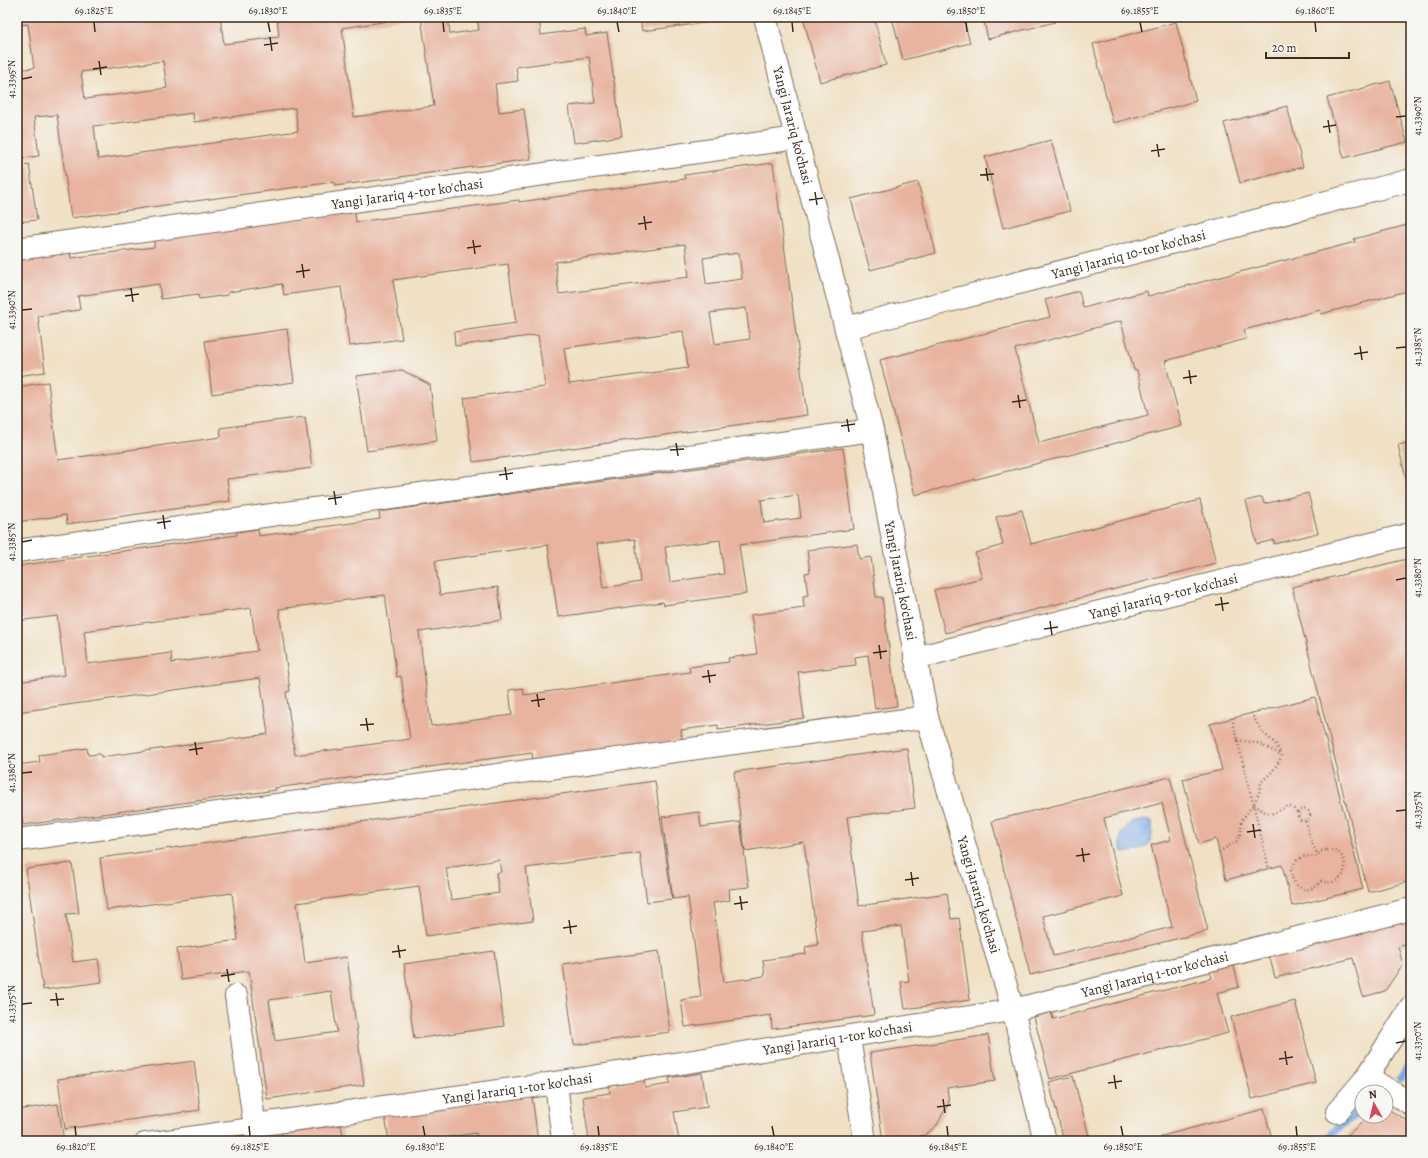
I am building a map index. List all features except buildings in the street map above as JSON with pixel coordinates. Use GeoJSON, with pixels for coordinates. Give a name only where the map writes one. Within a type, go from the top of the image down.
{"type":"FeatureCollection","features":[{"type":"Feature","properties":{"kind":"street","name":"Yangi Jarariq ko'chasi"},"geometry":{"type":"LineString","coordinates":[[765,17],[872,430],[927,717],[1013,1010],[1045,1141]]}},
{"type":"Feature","properties":{"kind":"street","name":"Yangi Jarariq 4-tor ko'chasi"},"geometry":{"type":"LineString","coordinates":[[17,249],[797,138]]}},
{"type":"Feature","properties":{"kind":"street","name":"Yangi Jarariq 10-tor ko'chasi"},"geometry":{"type":"LineString","coordinates":[[846,328],[1411,180]]}},
{"type":"Feature","properties":{"kind":"street"},"geometry":{"type":"LineString","coordinates":[[17,551],[872,430]]}},
{"type":"Feature","properties":{"kind":"street","name":"Yangi Jarariq 9-tor ko'chasi"},"geometry":{"type":"LineString","coordinates":[[915,658],[1411,534]]}},
{"type":"Feature","properties":{"kind":"street"},"geometry":{"type":"LineString","coordinates":[[17,840],[927,717]]}},
{"type":"Feature","properties":{"kind":"street","name":"Yangi Jarariq 1-tor ko'chasi"},"geometry":{"type":"LineString","coordinates":[[256,1133],[556,1083],[1013,1010],[1411,909]]}},
{"type":"Feature","properties":{"kind":"street"},"geometry":{"type":"LineString","coordinates":[[236,996],[256,1133]]}},
{"type":"Feature","properties":{"kind":"street"},"geometry":{"type":"LineString","coordinates":[[1337,1112],[1367,1077],[1411,1007]]}},
{"type":"Feature","properties":{"kind":"street"},"geometry":{"type":"LineString","coordinates":[[849,1037],[865,1141]]}},
{"type":"Feature","properties":{"kind":"street"},"geometry":{"type":"LineString","coordinates":[[1367,1077],[1411,1104]]}},
{"type":"Feature","properties":{"kind":"street"},"geometry":{"type":"LineString","coordinates":[[556,1083],[563,1141]]}},
{"type":"Feature","properties":{"kind":"lane"},"geometry":{"type":"LineString","coordinates":[[143,1141],[256,1133]]}},
{"type":"Feature","properties":{"kind":"path"},"geometry":{"type":"LineString","coordinates":[[1251,713],[1262,732],[1275,743],[1282,755]]}},
{"type":"Feature","properties":{"kind":"path"},"geometry":{"type":"LineString","coordinates":[[1232,718],[1269,868]]}},
{"type":"Feature","properties":{"kind":"path"},"geometry":{"type":"LineString","coordinates":[[1237,740],[1257,743],[1282,755]]}},
{"type":"Feature","properties":{"kind":"path"},"geometry":{"type":"LineString","coordinates":[[1219,852],[1237,841],[1241,832],[1242,821],[1259,793],[1261,782],[1272,772],[1282,755]]}},
{"type":"Feature","properties":{"kind":"path"},"geometry":{"type":"LineString","coordinates":[[1253,805],[1269,813],[1277,813],[1288,806],[1293,808],[1298,814],[1300,821],[1306,821],[1310,817],[1310,813],[1307,810],[1301,809],[1298,814]]}},
{"type":"Feature","properties":{"kind":"path"},"geometry":{"type":"LineString","coordinates":[[1306,821],[1310,838],[1317,854]]}},
{"type":"Feature","properties":{"kind":"path"},"geometry":{"type":"LineString","coordinates":[[1327,850],[1338,852],[1344,861],[1345,871],[1334,883],[1322,882],[1317,887],[1312,889],[1302,888],[1293,882],[1291,876],[1292,866],[1300,858],[1306,856],[1315,857],[1317,854],[1327,850]]}},
{"type":"Feature","properties":{"kind":"water"},"geometry":{"type":"Polygon","coordinates":[[[1143,820],[1152,821],[1153,829],[1150,842],[1147,846],[1137,851],[1122,852],[1120,843],[1121,834],[1130,823],[1143,820]]]}},
{"type":"Feature","properties":{"kind":"waterway"},"geometry":{"type":"LineString","coordinates":[[1401,1078],[1411,1061]]}},
{"type":"Feature","properties":{"kind":"waterway"},"geometry":{"type":"LineString","coordinates":[[1326,1141],[1338,1128],[1354,1115]]}}]}
